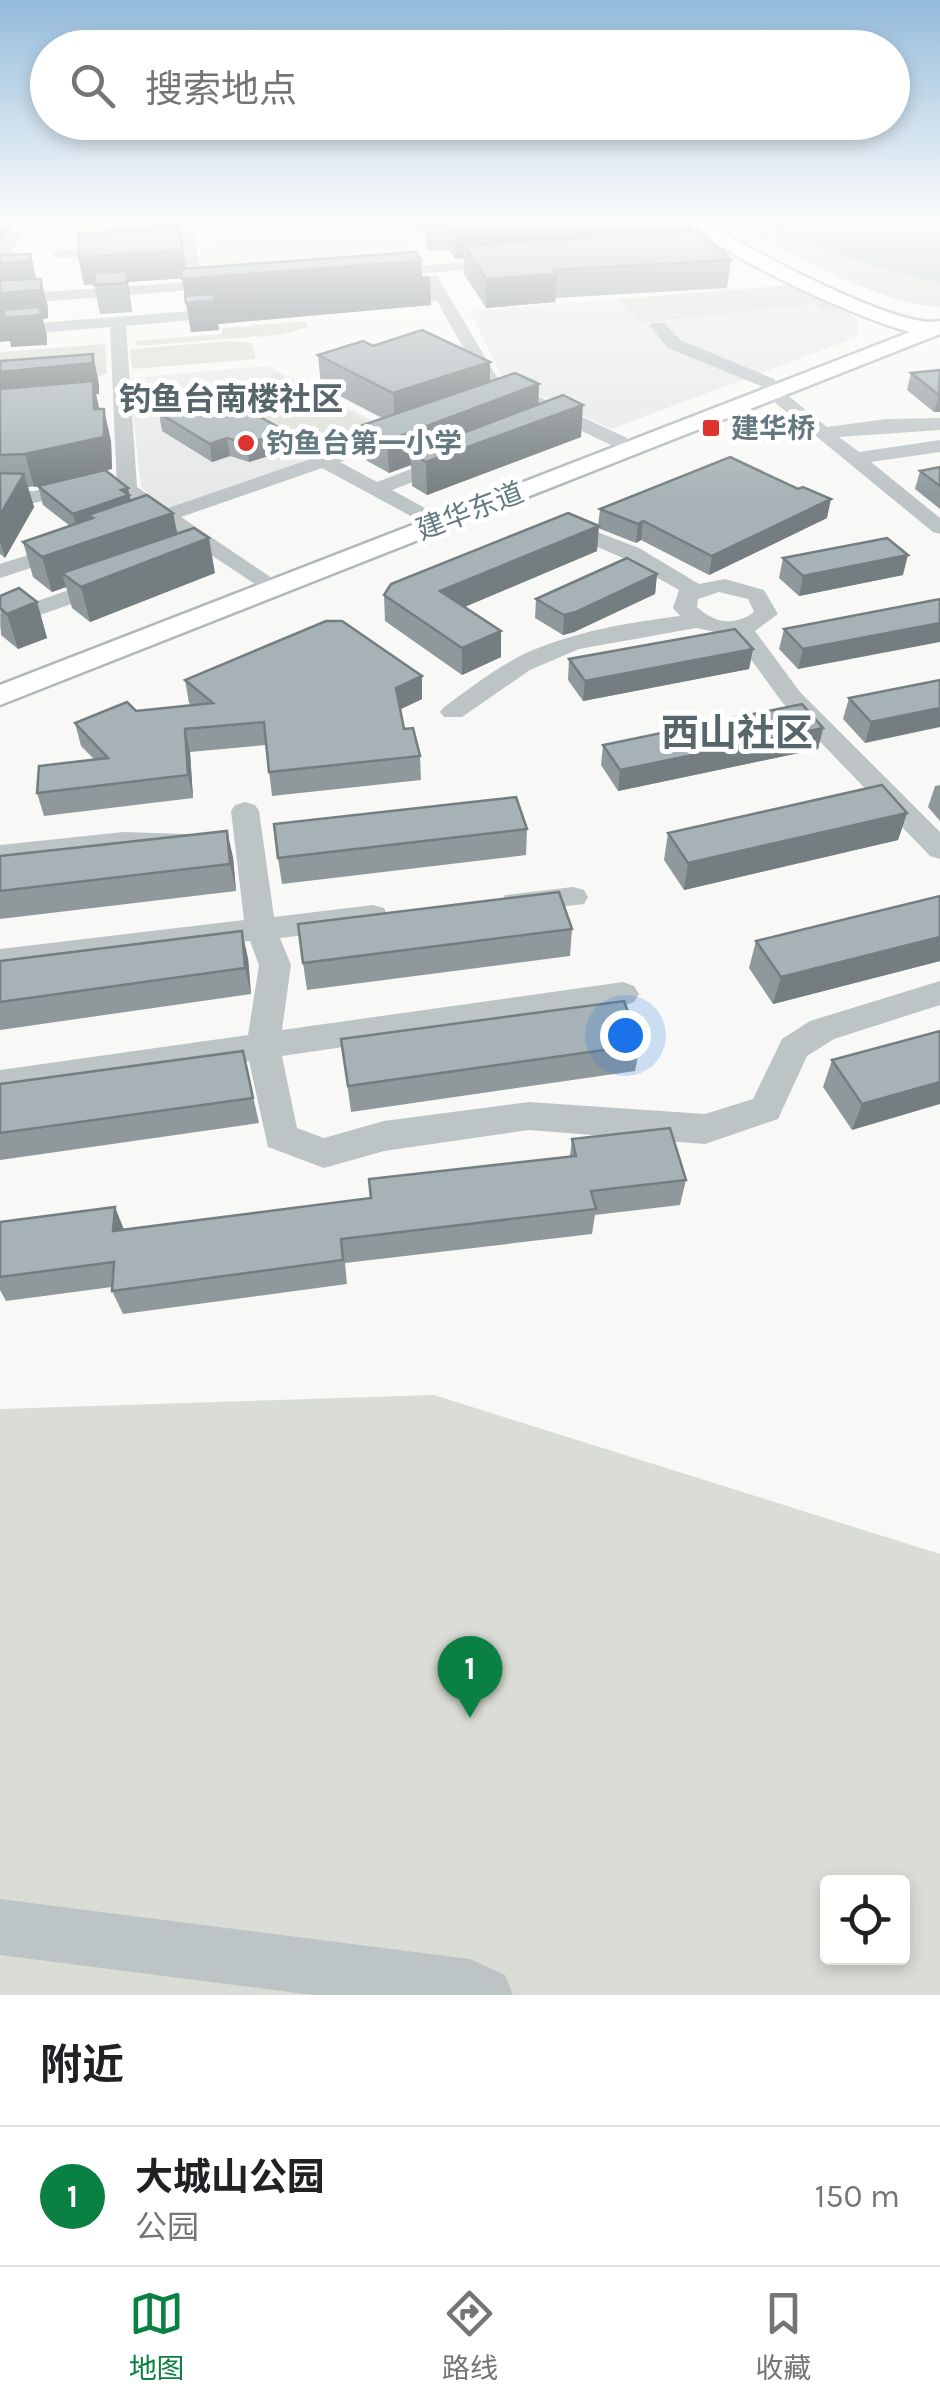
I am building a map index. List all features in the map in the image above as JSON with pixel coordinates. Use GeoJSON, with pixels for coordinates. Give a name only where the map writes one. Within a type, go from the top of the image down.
{"type":"FeatureCollection","features":[{"type":"Feature","properties":{"kind":"main road"},"geometry":{"type":"LineString","coordinates":[[893,312],[931,326]]}},
{"type":"Feature","properties":{"kind":"main road"},"geometry":{"type":"LineString","coordinates":[[900,312],[931,326]]}},
{"type":"Feature","properties":{"kind":"main road","name":"建华东道"},"geometry":{"type":"LineString","coordinates":[[0,696],[931,326]]}},
{"type":"Feature","properties":{"kind":"main road","name":"建华东道"},"geometry":{"type":"LineString","coordinates":[[0,683],[620,442],[770,388]]}},
{"type":"Feature","properties":{"kind":"street"},"geometry":{"type":"LineString","coordinates":[[0,331],[238,312]]}},
{"type":"Feature","properties":{"kind":"street"},"geometry":{"type":"LineString","coordinates":[[451,312],[486,374],[506,398],[554,420],[620,442]]}},
{"type":"Feature","properties":{"kind":"street"},"geometry":{"type":"LineString","coordinates":[[118,322],[114,402],[128,489],[261,581]]}},
{"type":"Feature","properties":{"kind":"street"},"geometry":{"type":"LineString","coordinates":[[658,326],[674,344],[770,388],[940,528]]}},
{"type":"Feature","properties":{"kind":"street"},"geometry":{"type":"LineString","coordinates":[[823,433],[886,425],[940,424]]}},
{"type":"Feature","properties":{"kind":"street"},"geometry":{"type":"LineString","coordinates":[[0,571],[426,425]]}},
{"type":"Feature","properties":{"kind":"street"},"geometry":{"type":"LineString","coordinates":[[376,489],[476,450],[459,442]]}},
{"type":"Feature","properties":{"kind":"street"},"geometry":{"type":"LineString","coordinates":[[854,459],[940,446]]}},
{"type":"Feature","properties":{"kind":"street"},"geometry":{"type":"LineString","coordinates":[[324,460],[427,517]]}},
{"type":"Feature","properties":{"kind":"street"},"geometry":{"type":"LineString","coordinates":[[0,497],[34,497],[127,475]]}},
{"type":"Feature","properties":{"kind":"street"},"geometry":{"type":"LineString","coordinates":[[563,525],[631,552],[694,590]]}},
{"type":"Feature","properties":{"kind":"street"},"geometry":{"type":"LineString","coordinates":[[177,560],[212,547]]}},
{"type":"Feature","properties":{"kind":"street"},"geometry":{"type":"LineString","coordinates":[[0,622],[124,578]]}},
{"type":"Feature","properties":{"kind":"street"},"geometry":{"type":"LineString","coordinates":[[453,712],[530,660],[569,646],[636,629],[698,621],[740,628],[766,614],[763,600],[731,586],[694,590],[687,595],[685,608],[698,621]]}},
{"type":"Feature","properties":{"kind":"street"},"geometry":{"type":"LineString","coordinates":[[740,628],[791,697],[940,850]]}},
{"type":"Feature","properties":{"kind":"street"},"geometry":{"type":"LineString","coordinates":[[0,854],[124,841],[165,843],[237,826],[260,927],[275,966],[263,1046],[280,1137],[324,1152],[384,1136],[529,1116],[706,1128],[766,1109],[794,1048],[822,1030],[940,992]]}},
{"type":"Feature","properties":{"kind":"street"},"geometry":{"type":"LineString","coordinates":[[478,906],[574,897]]}},
{"type":"Feature","properties":{"kind":"street"},"geometry":{"type":"LineString","coordinates":[[0,960],[260,927],[402,914]]}},
{"type":"Feature","properties":{"kind":"street"},"geometry":{"type":"LineString","coordinates":[[0,1084],[624,994]]}},
{"type":"Feature","properties":{"kind":"street"},"geometry":{"type":"LineString","coordinates":[[0,1927],[470,1987],[485,1995]]}},
{"type":"Feature","properties":{"kind":"shaded area"},"geometry":{"type":"Polygon","coordinates":[[[471,312],[630,312],[640,323],[739,312],[847,312],[856,318],[859,328],[857,337],[611,429],[502,377],[471,312]]]}},
{"type":"Feature","properties":{"kind":"shaded area"},"geometry":{"type":"Polygon","coordinates":[[[630,312],[739,312],[640,323],[630,312]]]}},
{"type":"Feature","properties":{"kind":"shaded area"},"geometry":{"type":"Polygon","coordinates":[[[306,321],[308,327],[280,335],[137,346],[136,341],[222,334],[222,328],[306,321]]]}},
{"type":"Feature","properties":{"kind":"shaded area"},"geometry":{"type":"Polygon","coordinates":[[[229,341],[252,343],[256,359],[132,369],[130,349],[229,341]]]}},
{"type":"Feature","properties":{"kind":"shaded area"},"geometry":{"type":"Polygon","coordinates":[[[105,344],[107,373],[101,376],[0,383],[0,352],[105,344]]]}},
{"type":"Feature","properties":{"kind":"shaded area","name":"钓鱼台第一小学"},"geometry":{"type":"Polygon","coordinates":[[[268,366],[391,430],[166,509],[141,487],[129,378],[268,366]]]}},
{"type":"Feature","properties":{"kind":"shaded area"},"geometry":{"type":"Polygon","coordinates":[[[278,374],[371,424],[306,446],[215,393],[278,374]]]}},
{"type":"Feature","properties":{"kind":"shaded area"},"geometry":{"type":"Polygon","coordinates":[[[434,1395],[940,1554],[940,1995],[0,1995],[0,1409],[434,1395]]]}},
{"type":"Feature","properties":{"kind":"building"},"geometry":{"type":"Polygon","coordinates":[[[4,312],[40,312],[40,315],[4,318],[4,312]]]}},
{"type":"Feature","properties":{"kind":"building"},"geometry":{"type":"Polygon","coordinates":[[[422,330],[490,362],[393,393],[318,355],[363,341],[373,346],[422,330]]]}},
{"type":"Feature","properties":{"kind":"building"},"geometry":{"type":"Polygon","coordinates":[[[93,354],[93,363],[0,372],[0,361],[93,354]]]}},
{"type":"Feature","properties":{"kind":"building"},"geometry":{"type":"Polygon","coordinates":[[[940,370],[939,395],[911,373],[940,370]]]}},
{"type":"Feature","properties":{"kind":"building"},"geometry":{"type":"Polygon","coordinates":[[[515,373],[539,384],[387,441],[360,426],[515,373]]]}},
{"type":"Feature","properties":{"kind":"building"},"geometry":{"type":"Polygon","coordinates":[[[93,381],[94,409],[104,409],[104,437],[25,454],[0,455],[0,389],[93,381]]]}},
{"type":"Feature","properties":{"kind":"building"},"geometry":{"type":"Polygon","coordinates":[[[563,395],[583,405],[426,462],[410,453],[563,395]]]}},
{"type":"Feature","properties":{"kind":"building"},"geometry":{"type":"Polygon","coordinates":[[[232,401],[285,431],[247,444],[227,438],[210,444],[159,413],[190,404],[202,411],[232,401]]]}},
{"type":"Feature","properties":{"kind":"building"},"geometry":{"type":"Polygon","coordinates":[[[730,457],[798,489],[803,487],[831,499],[712,556],[643,521],[638,524],[600,509],[730,457]]]}},
{"type":"Feature","properties":{"kind":"building"},"geometry":{"type":"Polygon","coordinates":[[[940,467],[940,486],[920,471],[940,467]]]}},
{"type":"Feature","properties":{"kind":"building"},"geometry":{"type":"Polygon","coordinates":[[[105,470],[128,488],[121,490],[129,495],[73,514],[38,486],[105,470]]]}},
{"type":"Feature","properties":{"kind":"building"},"geometry":{"type":"Polygon","coordinates":[[[0,473],[24,474],[0,515],[0,473]]]}},
{"type":"Feature","properties":{"kind":"building"},"geometry":{"type":"Polygon","coordinates":[[[147,495],[173,513],[42,557],[23,542],[93,518],[88,515],[147,495]]]}},
{"type":"Feature","properties":{"kind":"building"},"geometry":{"type":"Polygon","coordinates":[[[568,513],[599,526],[440,591],[501,631],[462,648],[384,595],[391,584],[568,513]]]}},
{"type":"Feature","properties":{"kind":"building"},"geometry":{"type":"Polygon","coordinates":[[[194,528],[209,538],[81,587],[62,573],[194,528]]]}},
{"type":"Feature","properties":{"kind":"building"},"geometry":{"type":"Polygon","coordinates":[[[887,538],[908,555],[803,576],[783,558],[887,538]]]}},
{"type":"Feature","properties":{"kind":"building"},"geometry":{"type":"Polygon","coordinates":[[[627,558],[657,574],[564,615],[536,599],[627,558]]]}},
{"type":"Feature","properties":{"kind":"building"},"geometry":{"type":"Polygon","coordinates":[[[19,588],[37,602],[7,614],[0,608],[0,596],[19,588]]]}},
{"type":"Feature","properties":{"kind":"building"},"geometry":{"type":"Polygon","coordinates":[[[940,599],[940,623],[803,649],[784,629],[940,599]]]}},
{"type":"Feature","properties":{"kind":"building"},"geometry":{"type":"Polygon","coordinates":[[[326,621],[342,621],[422,676],[396,688],[404,729],[413,728],[420,756],[269,772],[264,722],[185,729],[188,775],[37,793],[39,766],[108,758],[75,723],[127,702],[136,711],[213,703],[185,680],[326,621]]]}},
{"type":"Feature","properties":{"kind":"building"},"geometry":{"type":"Polygon","coordinates":[[[735,629],[753,649],[585,681],[569,659],[735,629]]]}},
{"type":"Feature","properties":{"kind":"building"},"geometry":{"type":"Polygon","coordinates":[[[940,680],[940,708],[871,722],[849,698],[940,680]]]}},
{"type":"Feature","properties":{"kind":"building"},"geometry":{"type":"Polygon","coordinates":[[[802,704],[823,728],[620,770],[603,745],[802,704]]]}},
{"type":"Feature","properties":{"kind":"building"},"geometry":{"type":"Polygon","coordinates":[[[882,785],[907,813],[688,863],[668,833],[882,785]]]}},
{"type":"Feature","properties":{"kind":"building"},"geometry":{"type":"Polygon","coordinates":[[[516,797],[527,829],[278,858],[274,824],[516,797]]]}},
{"type":"Feature","properties":{"kind":"building"},"geometry":{"type":"Polygon","coordinates":[[[227,831],[230,864],[0,891],[0,856],[227,831]]]}},
{"type":"Feature","properties":{"kind":"building"},"geometry":{"type":"Polygon","coordinates":[[[559,892],[572,929],[303,963],[298,924],[559,892]]]}},
{"type":"Feature","properties":{"kind":"building"},"geometry":{"type":"Polygon","coordinates":[[[940,896],[940,937],[781,977],[756,941],[940,896]]]}},
{"type":"Feature","properties":{"kind":"building"},"geometry":{"type":"Polygon","coordinates":[[[242,931],[245,968],[0,1002],[0,961],[242,931]]]}},
{"type":"Feature","properties":{"kind":"building"},"geometry":{"type":"Polygon","coordinates":[[[624,1001],[640,1045],[348,1086],[341,1039],[624,1001]]]}},
{"type":"Feature","properties":{"kind":"building"},"geometry":{"type":"Polygon","coordinates":[[[940,1031],[940,1082],[862,1104],[832,1060],[940,1031]]]}},
{"type":"Feature","properties":{"kind":"building"},"geometry":{"type":"Polygon","coordinates":[[[243,1051],[253,1098],[0,1133],[0,1084],[243,1051]]]}},
{"type":"Feature","properties":{"kind":"building"},"geometry":{"type":"Polygon","coordinates":[[[670,1128],[686,1180],[591,1191],[596,1209],[341,1239],[343,1260],[112,1291],[114,1262],[0,1277],[0,1222],[115,1207],[113,1231],[371,1198],[369,1179],[576,1156],[572,1139],[670,1128]]]}},
{"type":"Feature","properties":{"kind":"place","name":"建华桥"},"geometry":{"type":"Point","coordinates":[711,428]}},
{"type":"Feature","properties":{"kind":"place","name":"钓鱼台第一小学"},"geometry":{"type":"Point","coordinates":[246,443]}},
{"type":"Feature","properties":{"kind":"place","name":"大城山公园"},"geometry":{"type":"Point","coordinates":[470,1718]}},
{"type":"Feature","properties":{"kind":"district","name":"钓鱼台南楼社区"},"geometry":{"type":"Point","coordinates":[231,399]}},
{"type":"Feature","properties":{"kind":"district","name":"西山社区"},"geometry":{"type":"Point","coordinates":[737,733]}}]}
